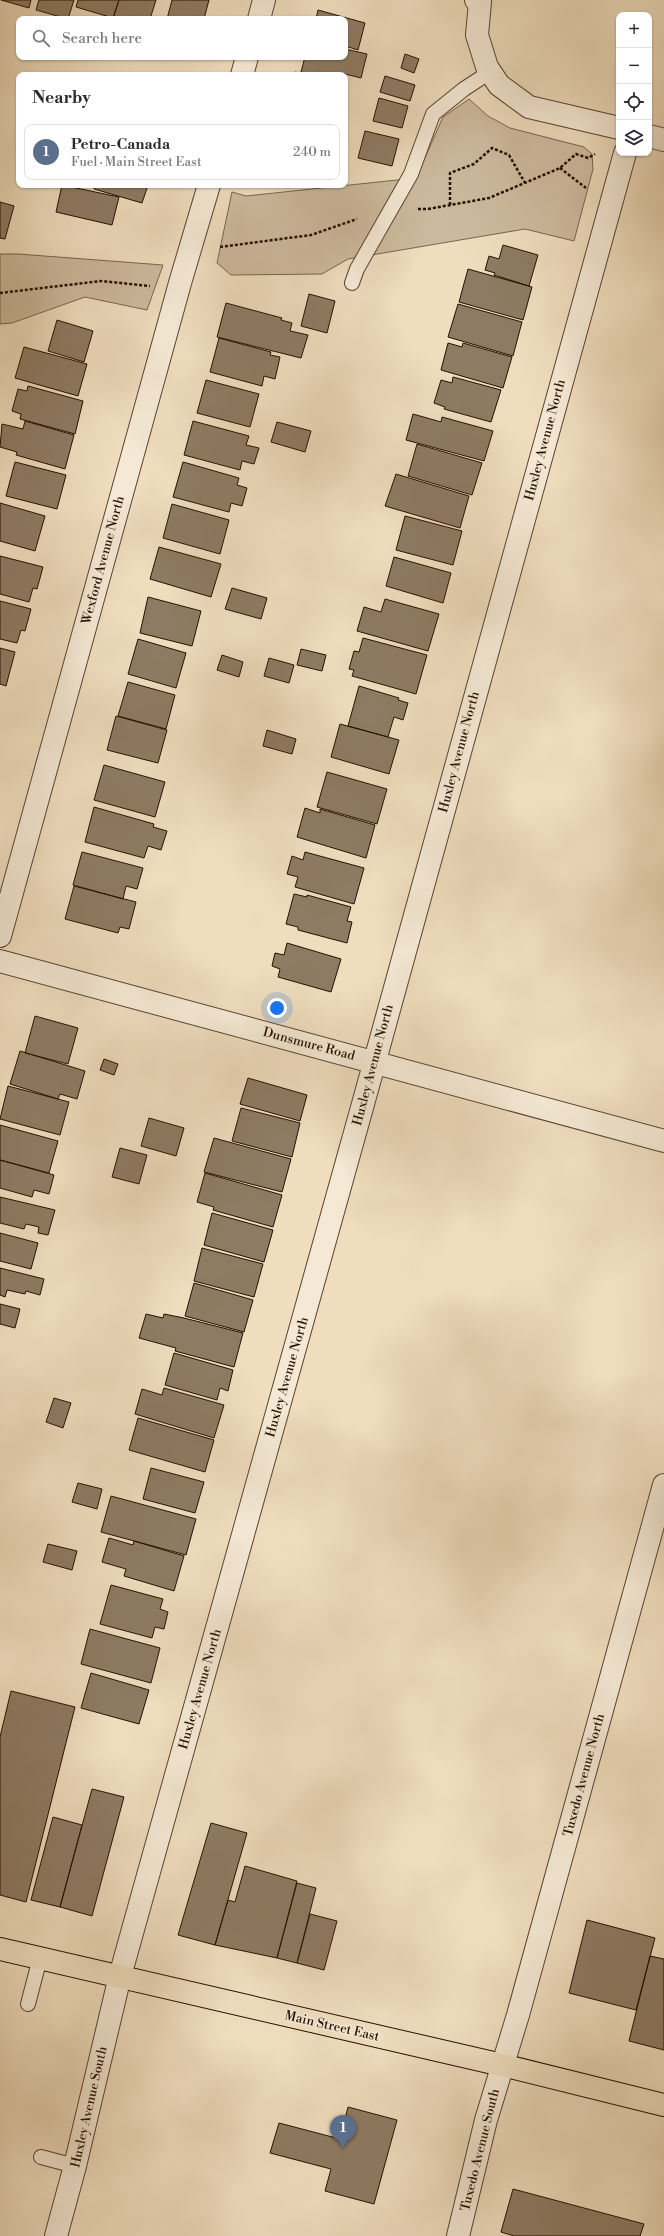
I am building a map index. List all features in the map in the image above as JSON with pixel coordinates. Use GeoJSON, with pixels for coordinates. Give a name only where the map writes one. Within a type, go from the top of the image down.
{"type":"FeatureCollection","features":[{"type":"Feature","properties":{"kind":"main road","name":"Main Street East"},"geometry":{"type":"LineString","coordinates":[[0,1949],[502,2065],[664,2105]]}},
{"type":"Feature","properties":{"kind":"street"},"geometry":{"type":"LineString","coordinates":[[259,16],[264,0]]}},
{"type":"Feature","properties":{"kind":"street"},"geometry":{"type":"LineString","coordinates":[[479,1],[477,35],[481,54],[490,72],[499,85],[529,107],[616,127]]}},
{"type":"Feature","properties":{"kind":"street"},"geometry":{"type":"LineString","coordinates":[[243,72],[246,60]]}},
{"type":"Feature","properties":{"kind":"street"},"geometry":{"type":"LineString","coordinates":[[652,137],[664,140]]}},
{"type":"Feature","properties":{"kind":"street","name":"Huxley Avenue North"},"geometry":{"type":"LineString","coordinates":[[120,1976],[374,1062],[610,202],[624,156]]}},
{"type":"Feature","properties":{"kind":"street","name":"Wexford Avenue North"},"geometry":{"type":"LineString","coordinates":[[0,936],[180,283],[208,188]]}},
{"type":"Feature","properties":{"kind":"street","name":"Dunsmure Road"},"geometry":{"type":"LineString","coordinates":[[0,961],[664,1141]]}},
{"type":"Feature","properties":{"kind":"street","name":"Tuxedo Avenue North"},"geometry":{"type":"LineString","coordinates":[[502,2065],[518,2015],[664,1485]]}},
{"type":"Feature","properties":{"kind":"street","name":"Huxley Avenue South"},"geometry":{"type":"LineString","coordinates":[[56,2236],[75,2166],[120,1976]]}},
{"type":"Feature","properties":{"kind":"street","name":"Tuxedo Avenue South"},"geometry":{"type":"LineString","coordinates":[[458,2236],[486,2120],[502,2065]]}},
{"type":"Feature","properties":{"kind":"lane"},"geometry":{"type":"LineString","coordinates":[[352,283],[357,269],[411,174],[433,114],[464,89],[490,72]]}},
{"type":"Feature","properties":{"kind":"lane"},"geometry":{"type":"LineString","coordinates":[[28,2004],[40,1958]]}},
{"type":"Feature","properties":{"kind":"lane"},"geometry":{"type":"LineString","coordinates":[[41,2157],[75,2166]]}},
{"type":"Feature","properties":{"kind":"path"},"geometry":{"type":"LineString","coordinates":[[450,205],[450,173],[474,164],[492,148],[509,155],[525,183]]}},
{"type":"Feature","properties":{"kind":"path"},"geometry":{"type":"LineString","coordinates":[[216,252],[221,246],[311,235],[384,209],[428,209],[489,198],[560,168],[576,154],[588,158],[601,150]]}},
{"type":"Feature","properties":{"kind":"path"},"geometry":{"type":"LineString","coordinates":[[560,168],[578,184],[610,202]]}},
{"type":"Feature","properties":{"kind":"path"},"geometry":{"type":"LineString","coordinates":[[0,293],[36,287],[101,281],[162,287],[180,283]]}},
{"type":"Feature","properties":{"kind":"shaded area"},"geometry":{"type":"Polygon","coordinates":[[[469,99],[488,116],[510,128],[584,147],[592,154],[593,169],[574,241],[525,229],[348,259],[322,274],[231,275],[217,263],[232,192],[246,196],[322,188],[348,188],[348,185],[416,178],[443,117],[469,99]]]}},
{"type":"Feature","properties":{"kind":"shaded area"},"geometry":{"type":"Polygon","coordinates":[[[0,254],[18,254],[163,265],[147,310],[85,297],[12,323],[0,324],[0,254]]]}},
{"type":"Feature","properties":{"kind":"building"},"geometry":{"type":"Polygon","coordinates":[[[1,0],[31,0],[29,8],[1,0]]]}},
{"type":"Feature","properties":{"kind":"building"},"geometry":{"type":"Polygon","coordinates":[[[39,0],[74,0],[69,16],[57,16],[36,10],[39,0]]]}},
{"type":"Feature","properties":{"kind":"building"},"geometry":{"type":"Polygon","coordinates":[[[78,0],[119,0],[114,16],[106,16],[76,7],[78,0]]]}},
{"type":"Feature","properties":{"kind":"building"},"geometry":{"type":"Polygon","coordinates":[[[119,0],[156,0],[151,16],[114,16],[119,0]]]}},
{"type":"Feature","properties":{"kind":"building"},"geometry":{"type":"Polygon","coordinates":[[[172,0],[209,0],[205,16],[168,16],[172,0]]]}},
{"type":"Feature","properties":{"kind":"building"},"geometry":{"type":"Polygon","coordinates":[[[318,10],[340,16],[317,16],[318,10]]]}},
{"type":"Feature","properties":{"kind":"building"},"geometry":{"type":"Polygon","coordinates":[[[348,18],[365,23],[358,50],[348,47],[348,18]]]}},
{"type":"Feature","properties":{"kind":"building"},"geometry":{"type":"Polygon","coordinates":[[[348,50],[367,54],[361,78],[348,75],[348,72],[301,72],[304,60],[348,60],[348,50]]]}},
{"type":"Feature","properties":{"kind":"building"},"geometry":{"type":"Polygon","coordinates":[[[405,54],[419,59],[414,73],[401,68],[405,54]]]}},
{"type":"Feature","properties":{"kind":"building"},"geometry":{"type":"Polygon","coordinates":[[[385,76],[415,85],[410,101],[380,92],[385,76]]]}},
{"type":"Feature","properties":{"kind":"building"},"geometry":{"type":"Polygon","coordinates":[[[379,98],[408,106],[402,128],[373,121],[379,98]]]}},
{"type":"Feature","properties":{"kind":"building"},"geometry":{"type":"Polygon","coordinates":[[[365,131],[399,139],[392,166],[358,158],[365,131]]]}},
{"type":"Feature","properties":{"kind":"building"},"geometry":{"type":"Polygon","coordinates":[[[61,188],[76,188],[119,197],[112,225],[56,212],[61,188]]]}},
{"type":"Feature","properties":{"kind":"building"},"geometry":{"type":"Polygon","coordinates":[[[94,188],[147,188],[142,203],[94,188]]]}},
{"type":"Feature","properties":{"kind":"building"},"geometry":{"type":"Polygon","coordinates":[[[0,202],[14,206],[5,239],[0,238],[0,202]]]}},
{"type":"Feature","properties":{"kind":"building"},"geometry":{"type":"Polygon","coordinates":[[[503,245],[538,255],[529,286],[494,275],[495,273],[485,270],[489,256],[499,259],[503,245]]]}},
{"type":"Feature","properties":{"kind":"building"},"geometry":{"type":"Polygon","coordinates":[[[468,269],[532,287],[523,320],[459,302],[468,269]]]}},
{"type":"Feature","properties":{"kind":"building"},"geometry":{"type":"Polygon","coordinates":[[[309,294],[335,301],[327,333],[301,326],[309,294]]]}},
{"type":"Feature","properties":{"kind":"building"},"geometry":{"type":"Polygon","coordinates":[[[226,303],[282,318],[281,320],[292,323],[290,331],[308,335],[301,358],[217,337],[226,303]]]}},
{"type":"Feature","properties":{"kind":"building"},"geometry":{"type":"Polygon","coordinates":[[[458,304],[522,322],[513,356],[448,337],[458,304]]]}},
{"type":"Feature","properties":{"kind":"building"},"geometry":{"type":"Polygon","coordinates":[[[57,320],[93,331],[84,362],[48,351],[57,320]]]}},
{"type":"Feature","properties":{"kind":"building"},"geometry":{"type":"Polygon","coordinates":[[[219,338],[271,352],[270,355],[280,357],[275,379],[264,376],[262,386],[210,372],[219,338]]]}},
{"type":"Feature","properties":{"kind":"building"},"geometry":{"type":"Polygon","coordinates":[[[448,343],[462,347],[463,343],[512,357],[503,388],[441,370],[448,343]]]}},
{"type":"Feature","properties":{"kind":"building"},"geometry":{"type":"Polygon","coordinates":[[[24,347],[87,364],[78,396],[15,378],[24,347]]]}},
{"type":"Feature","properties":{"kind":"building"},"geometry":{"type":"Polygon","coordinates":[[[453,377],[501,390],[491,422],[444,409],[445,407],[434,403],[441,380],[452,383],[453,377]]]}},
{"type":"Feature","properties":{"kind":"building"},"geometry":{"type":"Polygon","coordinates":[[[206,380],[259,394],[250,427],[197,413],[206,380]]]}},
{"type":"Feature","properties":{"kind":"building"},"geometry":{"type":"Polygon","coordinates":[[[28,386],[83,401],[75,434],[20,419],[21,414],[12,411],[18,389],[27,391],[28,386]]]}},
{"type":"Feature","properties":{"kind":"building"},"geometry":{"type":"Polygon","coordinates":[[[413,414],[441,422],[442,417],[493,431],[484,461],[406,440],[413,414]]]}},
{"type":"Feature","properties":{"kind":"building"},"geometry":{"type":"Polygon","coordinates":[[[25,421],[74,435],[65,469],[16,455],[17,452],[0,447],[2,424],[23,429],[25,421]]]}},
{"type":"Feature","properties":{"kind":"building"},"geometry":{"type":"Polygon","coordinates":[[[193,421],[249,436],[246,445],[259,448],[254,464],[242,461],[240,470],[184,455],[193,421]]]}},
{"type":"Feature","properties":{"kind":"building"},"geometry":{"type":"Polygon","coordinates":[[[277,422],[311,431],[305,452],[271,442],[277,422]]]}},
{"type":"Feature","properties":{"kind":"building"},"geometry":{"type":"Polygon","coordinates":[[[417,444],[482,463],[472,495],[408,476],[417,444]]]}},
{"type":"Feature","properties":{"kind":"building"},"geometry":{"type":"Polygon","coordinates":[[[15,462],[66,475],[57,509],[6,496],[15,462]]]}},
{"type":"Feature","properties":{"kind":"building"},"geometry":{"type":"Polygon","coordinates":[[[183,462],[239,478],[237,485],[247,488],[242,506],[231,503],[229,512],[173,497],[183,462]]]}},
{"type":"Feature","properties":{"kind":"building"},"geometry":{"type":"Polygon","coordinates":[[[396,474],[469,496],[460,528],[385,506],[396,474]]]}},
{"type":"Feature","properties":{"kind":"building"},"geometry":{"type":"Polygon","coordinates":[[[0,503],[45,516],[35,551],[0,541],[0,503]]]}},
{"type":"Feature","properties":{"kind":"building"},"geometry":{"type":"Polygon","coordinates":[[[172,504],[229,520],[220,554],[163,538],[172,504]]]}},
{"type":"Feature","properties":{"kind":"building"},"geometry":{"type":"Polygon","coordinates":[[[405,516],[462,531],[453,565],[396,550],[405,516]]]}},
{"type":"Feature","properties":{"kind":"building"},"geometry":{"type":"Polygon","coordinates":[[[159,547],[221,564],[211,597],[150,579],[159,547]]]}},
{"type":"Feature","properties":{"kind":"building"},"geometry":{"type":"Polygon","coordinates":[[[0,556],[43,567],[37,589],[33,588],[29,602],[0,594],[0,556]]]}},
{"type":"Feature","properties":{"kind":"building"},"geometry":{"type":"Polygon","coordinates":[[[394,557],[451,573],[443,603],[386,586],[394,557]]]}},
{"type":"Feature","properties":{"kind":"building"},"geometry":{"type":"Polygon","coordinates":[[[232,588],[267,598],[261,619],[225,609],[232,588]]]}},
{"type":"Feature","properties":{"kind":"building"},"geometry":{"type":"Polygon","coordinates":[[[148,597],[201,611],[192,646],[140,633],[148,597]]]}},
{"type":"Feature","properties":{"kind":"building"},"geometry":{"type":"Polygon","coordinates":[[[385,599],[439,614],[428,651],[357,631],[364,607],[381,612],[385,599]]]}},
{"type":"Feature","properties":{"kind":"building"},"geometry":{"type":"Polygon","coordinates":[[[0,601],[31,609],[25,631],[21,630],[17,643],[0,639],[0,601]]]}},
{"type":"Feature","properties":{"kind":"building"},"geometry":{"type":"Polygon","coordinates":[[[363,638],[427,655],[416,694],[352,676],[354,670],[349,669],[354,651],[359,652],[363,638]]]}},
{"type":"Feature","properties":{"kind":"building"},"geometry":{"type":"Polygon","coordinates":[[[138,639],[186,653],[176,688],[128,674],[138,639]]]}},
{"type":"Feature","properties":{"kind":"building"},"geometry":{"type":"Polygon","coordinates":[[[0,648],[15,652],[6,686],[0,684],[0,648]]]}},
{"type":"Feature","properties":{"kind":"building"},"geometry":{"type":"Polygon","coordinates":[[[301,649],[326,655],[322,671],[297,665],[301,649]]]}},
{"type":"Feature","properties":{"kind":"building"},"geometry":{"type":"Polygon","coordinates":[[[222,655],[243,662],[239,677],[217,670],[222,655]]]}},
{"type":"Feature","properties":{"kind":"building"},"geometry":{"type":"Polygon","coordinates":[[[269,658],[294,665],[289,683],[264,676],[269,658]]]}},
{"type":"Feature","properties":{"kind":"building"},"geometry":{"type":"Polygon","coordinates":[[[128,682],[175,695],[166,729],[118,716],[128,682]]]}},
{"type":"Feature","properties":{"kind":"building"},"geometry":{"type":"Polygon","coordinates":[[[359,686],[399,698],[398,700],[408,703],[403,720],[394,717],[388,737],[348,726],[359,686]]]}},
{"type":"Feature","properties":{"kind":"building"},"geometry":{"type":"Polygon","coordinates":[[[116,716],[167,730],[158,763],[107,750],[116,716]]]}},
{"type":"Feature","properties":{"kind":"building"},"geometry":{"type":"Polygon","coordinates":[[[340,724],[399,740],[389,774],[331,757],[340,724]]]}},
{"type":"Feature","properties":{"kind":"building"},"geometry":{"type":"Polygon","coordinates":[[[267,730],[296,739],[292,754],[263,746],[267,730]]]}},
{"type":"Feature","properties":{"kind":"building"},"geometry":{"type":"Polygon","coordinates":[[[104,765],[165,782],[155,817],[94,800],[104,765]]]}},
{"type":"Feature","properties":{"kind":"building"},"geometry":{"type":"Polygon","coordinates":[[[327,772],[387,789],[377,824],[317,807],[327,772]]]}},
{"type":"Feature","properties":{"kind":"building"},"geometry":{"type":"Polygon","coordinates":[[[94,807],[154,824],[153,827],[167,831],[161,850],[148,846],[144,858],[85,842],[94,807]]]}},
{"type":"Feature","properties":{"kind":"building"},"geometry":{"type":"Polygon","coordinates":[[[305,808],[320,813],[320,809],[375,825],[366,858],[297,837],[305,808]]]}},
{"type":"Feature","properties":{"kind":"building"},"geometry":{"type":"Polygon","coordinates":[[[82,852],[143,868],[137,889],[126,886],[123,899],[73,885],[82,852]]]}},
{"type":"Feature","properties":{"kind":"building"},"geometry":{"type":"Polygon","coordinates":[[[305,852],[364,868],[354,904],[295,887],[298,877],[287,874],[292,856],[303,860],[305,852]]]}},
{"type":"Feature","properties":{"kind":"building"},"geometry":{"type":"Polygon","coordinates":[[[74,886],[136,902],[129,929],[120,927],[118,933],[65,919],[74,886]]]}},
{"type":"Feature","properties":{"kind":"building"},"geometry":{"type":"Polygon","coordinates":[[[294,894],[307,897],[307,895],[351,907],[347,921],[352,922],[347,943],[298,930],[298,927],[286,924],[294,894]]]}},
{"type":"Feature","properties":{"kind":"building"},"geometry":{"type":"Polygon","coordinates":[[[287,943],[341,959],[331,992],[278,977],[280,969],[272,966],[275,953],[284,955],[287,943]]]}},
{"type":"Feature","properties":{"kind":"building"},"geometry":{"type":"Polygon","coordinates":[[[35,1016],[78,1028],[68,1064],[25,1053],[35,1016]]]}},
{"type":"Feature","properties":{"kind":"building"},"geometry":{"type":"Polygon","coordinates":[[[20,1051],[85,1071],[77,1099],[60,1094],[58,1099],[10,1084],[20,1051]]]}},
{"type":"Feature","properties":{"kind":"building"},"geometry":{"type":"Polygon","coordinates":[[[104,1059],[118,1064],[114,1075],[100,1070],[104,1059]]]}},
{"type":"Feature","properties":{"kind":"building"},"geometry":{"type":"Polygon","coordinates":[[[248,1078],[307,1095],[300,1121],[240,1104],[248,1078]]]}},
{"type":"Feature","properties":{"kind":"building"},"geometry":{"type":"Polygon","coordinates":[[[8,1086],[69,1102],[60,1135],[0,1119],[8,1086]]]}},
{"type":"Feature","properties":{"kind":"building"},"geometry":{"type":"Polygon","coordinates":[[[241,1108],[300,1123],[292,1157],[232,1141],[241,1108]]]}},
{"type":"Feature","properties":{"kind":"building"},"geometry":{"type":"Polygon","coordinates":[[[149,1118],[184,1128],[176,1156],[141,1146],[149,1118]]]}},
{"type":"Feature","properties":{"kind":"building"},"geometry":{"type":"Polygon","coordinates":[[[0,1125],[58,1141],[49,1173],[0,1160],[0,1125]]]}},
{"type":"Feature","properties":{"kind":"building"},"geometry":{"type":"Polygon","coordinates":[[[214,1138],[291,1159],[282,1192],[204,1172],[214,1138]]]}},
{"type":"Feature","properties":{"kind":"building"},"geometry":{"type":"Polygon","coordinates":[[[120,1148],[147,1155],[139,1184],[112,1177],[120,1148]]]}},
{"type":"Feature","properties":{"kind":"building"},"geometry":{"type":"Polygon","coordinates":[[[0,1160],[54,1175],[49,1194],[34,1190],[32,1197],[0,1188],[0,1160]]]}},
{"type":"Feature","properties":{"kind":"building"},"geometry":{"type":"Polygon","coordinates":[[[205,1173],[282,1195],[273,1227],[213,1210],[214,1207],[197,1202],[205,1173]]]}},
{"type":"Feature","properties":{"kind":"building"},"geometry":{"type":"Polygon","coordinates":[[[0,1197],[55,1210],[48,1235],[38,1233],[39,1227],[26,1224],[24,1229],[0,1223],[0,1197]]]}},
{"type":"Feature","properties":{"kind":"building"},"geometry":{"type":"Polygon","coordinates":[[[212,1213],[273,1230],[264,1262],[204,1245],[212,1213]]]}},
{"type":"Feature","properties":{"kind":"building"},"geometry":{"type":"Polygon","coordinates":[[[0,1233],[38,1243],[31,1269],[0,1261],[0,1233]]]}},
{"type":"Feature","properties":{"kind":"building"},"geometry":{"type":"Polygon","coordinates":[[[202,1248],[263,1264],[254,1297],[194,1281],[202,1248]]]}},
{"type":"Feature","properties":{"kind":"building"},"geometry":{"type":"Polygon","coordinates":[[[0,1268],[44,1279],[40,1295],[26,1291],[25,1294],[7,1290],[5,1297],[0,1295],[0,1268]]]}},
{"type":"Feature","properties":{"kind":"building"},"geometry":{"type":"Polygon","coordinates":[[[194,1283],[253,1300],[244,1332],[185,1316],[194,1283]]]}},
{"type":"Feature","properties":{"kind":"building"},"geometry":{"type":"Polygon","coordinates":[[[0,1304],[20,1309],[15,1328],[0,1324],[0,1304]]]}},
{"type":"Feature","properties":{"kind":"building"},"geometry":{"type":"Polygon","coordinates":[[[146,1314],[163,1318],[164,1314],[243,1333],[234,1367],[175,1351],[176,1348],[139,1338],[146,1314]]]}},
{"type":"Feature","properties":{"kind":"building"},"geometry":{"type":"Polygon","coordinates":[[[174,1353],[233,1370],[228,1391],[220,1388],[217,1400],[165,1385],[174,1353]]]}},
{"type":"Feature","properties":{"kind":"building"},"geometry":{"type":"Polygon","coordinates":[[[164,1388],[224,1405],[214,1438],[135,1414],[142,1389],[162,1395],[164,1388]]]}},
{"type":"Feature","properties":{"kind":"building"},"geometry":{"type":"Polygon","coordinates":[[[54,1398],[71,1403],[63,1428],[46,1422],[54,1398]]]}},
{"type":"Feature","properties":{"kind":"building"},"geometry":{"type":"Polygon","coordinates":[[[138,1418],[214,1440],[205,1472],[129,1450],[138,1418]]]}},
{"type":"Feature","properties":{"kind":"building"},"geometry":{"type":"Polygon","coordinates":[[[151,1468],[204,1482],[195,1513],[143,1499],[151,1468]]]}},
{"type":"Feature","properties":{"kind":"building"},"geometry":{"type":"Polygon","coordinates":[[[78,1483],[102,1489],[97,1509],[72,1502],[78,1483]]]}},
{"type":"Feature","properties":{"kind":"building"},"geometry":{"type":"Polygon","coordinates":[[[111,1496],[196,1519],[186,1555],[101,1532],[111,1496]]]}},
{"type":"Feature","properties":{"kind":"building"},"geometry":{"type":"Polygon","coordinates":[[[109,1538],[133,1545],[134,1541],[184,1556],[174,1591],[124,1576],[126,1569],[102,1562],[109,1538]]]}},
{"type":"Feature","properties":{"kind":"building"},"geometry":{"type":"Polygon","coordinates":[[[48,1544],[77,1551],[72,1570],[43,1562],[48,1544]]]}},
{"type":"Feature","properties":{"kind":"building"},"geometry":{"type":"Polygon","coordinates":[[[111,1585],[163,1599],[160,1609],[168,1612],[164,1629],[155,1627],[152,1638],[100,1624],[111,1585]]]}},
{"type":"Feature","properties":{"kind":"building"},"geometry":{"type":"Polygon","coordinates":[[[90,1629],[160,1648],[151,1683],[81,1664],[90,1629]]]}},
{"type":"Feature","properties":{"kind":"building"},"geometry":{"type":"Polygon","coordinates":[[[91,1673],[149,1690],[139,1724],[81,1708],[91,1673]]]}},
{"type":"Feature","properties":{"kind":"building"},"geometry":{"type":"Polygon","coordinates":[[[11,1691],[75,1707],[26,1902],[0,1895],[0,1737],[11,1691]]]}},
{"type":"Feature","properties":{"kind":"building"},"geometry":{"type":"Polygon","coordinates":[[[92,1789],[124,1797],[92,1916],[60,1907],[92,1789]]]}},
{"type":"Feature","properties":{"kind":"building"},"geometry":{"type":"Polygon","coordinates":[[[53,1817],[82,1825],[60,1907],[31,1900],[53,1817]]]}},
{"type":"Feature","properties":{"kind":"building"},"geometry":{"type":"Polygon","coordinates":[[[211,1823],[247,1833],[215,1945],[178,1935],[211,1823]]]}},
{"type":"Feature","properties":{"kind":"building"},"geometry":{"type":"Polygon","coordinates":[[[245,1866],[297,1881],[277,1958],[215,1945],[228,1900],[235,1902],[245,1866]]]}},
{"type":"Feature","properties":{"kind":"building"},"geometry":{"type":"Polygon","coordinates":[[[297,1883],[316,1888],[297,1963],[277,1958],[297,1883]]]}},
{"type":"Feature","properties":{"kind":"building"},"geometry":{"type":"Polygon","coordinates":[[[310,1914],[337,1921],[324,1970],[297,1963],[310,1914]]]}},
{"type":"Feature","properties":{"kind":"building"},"geometry":{"type":"Polygon","coordinates":[[[587,1920],[655,1938],[636,2010],[569,1993],[587,1920]]]}},
{"type":"Feature","properties":{"kind":"building"},"geometry":{"type":"Polygon","coordinates":[[[650,1956],[664,1959],[664,2050],[629,2041],[650,1956]]]}},
{"type":"Feature","properties":{"kind":"building"},"geometry":{"type":"Polygon","coordinates":[[[348,2107],[397,2120],[374,2204],[325,2191],[331,2169],[270,2153],[279,2123],[340,2139],[348,2107]]]}},
{"type":"Feature","properties":{"kind":"building"},"geometry":{"type":"Polygon","coordinates":[[[513,2189],[644,2224],[640,2236],[514,2236],[501,2232],[513,2189]]]}},
{"type":"Feature","properties":{"kind":"place","name":"Petro-Canada"},"geometry":{"type":"Point","coordinates":[343,2148]}}]}
